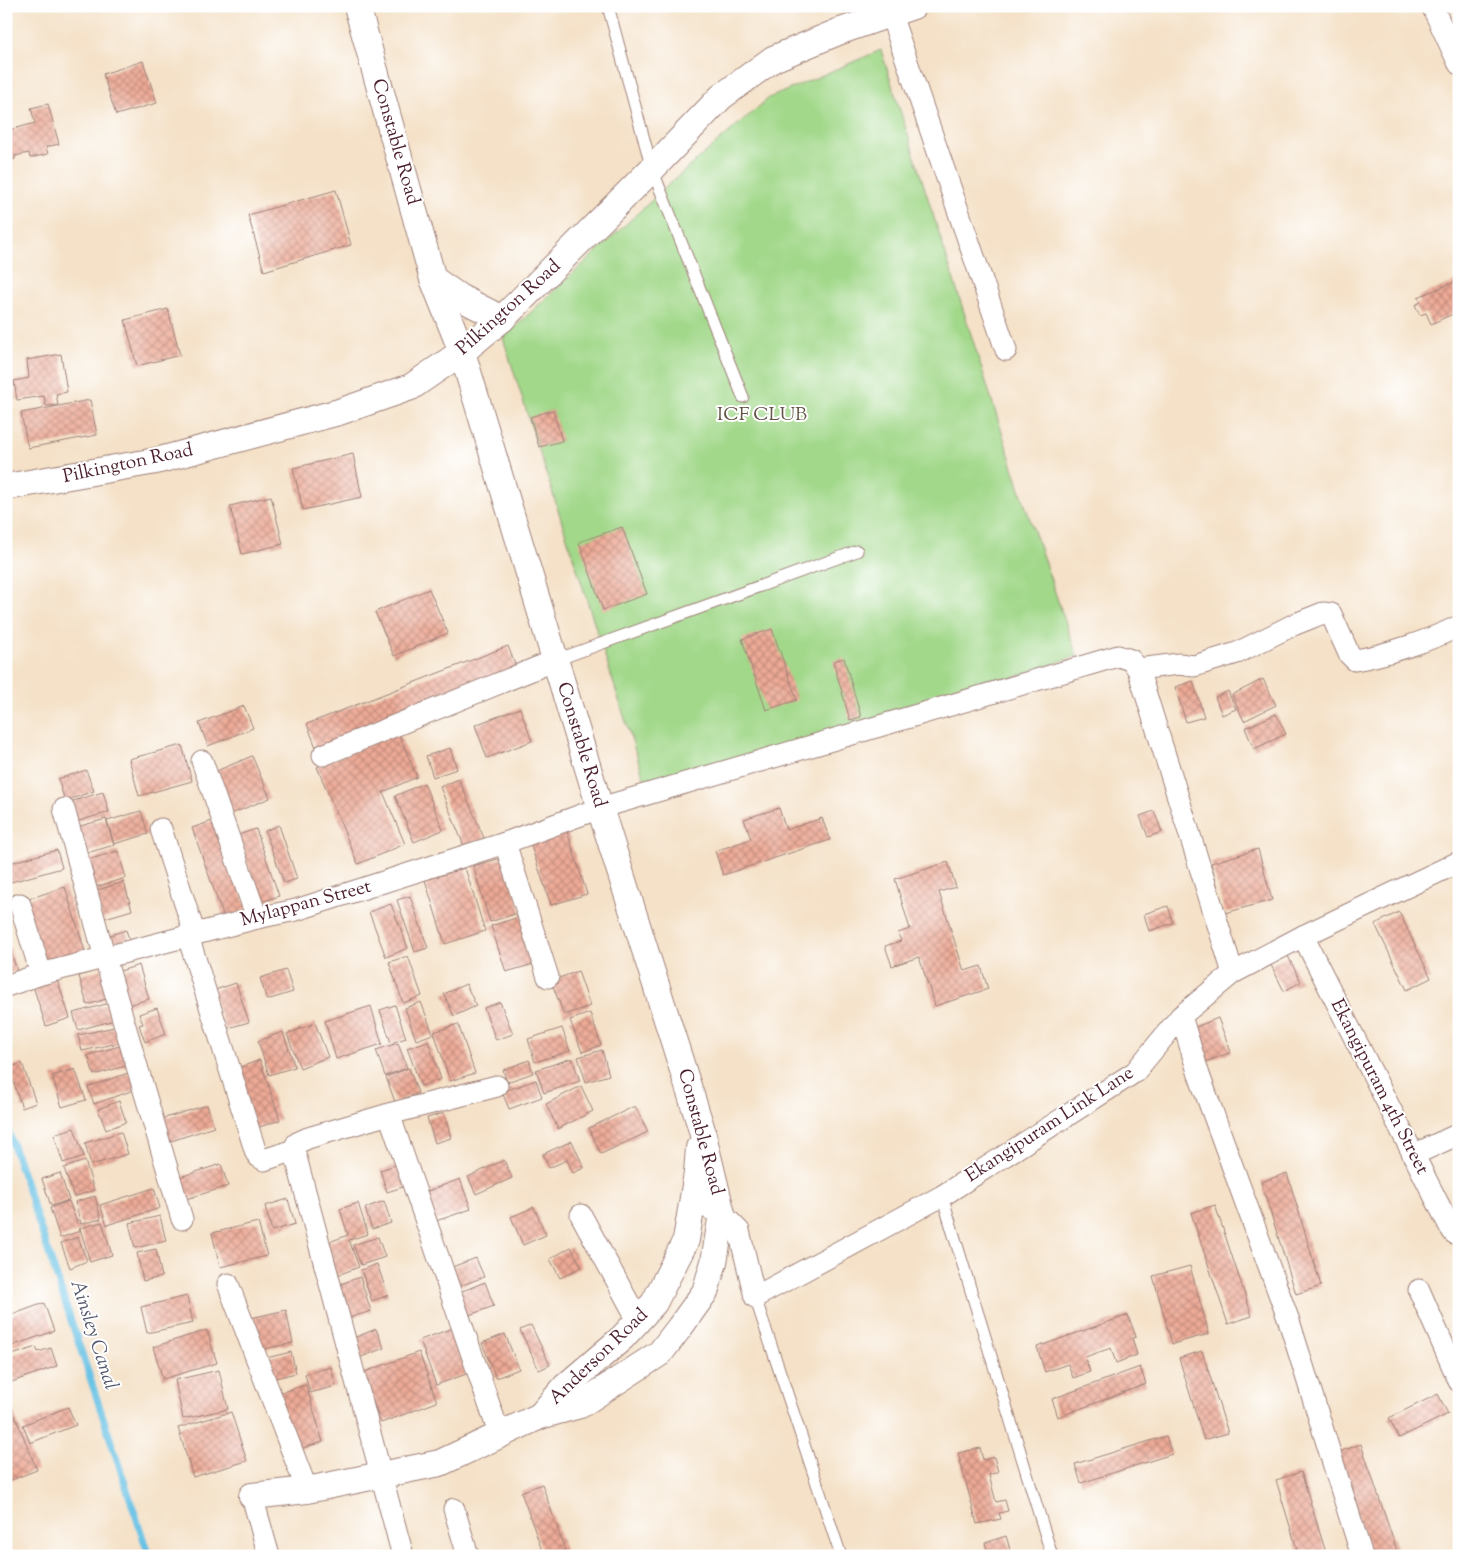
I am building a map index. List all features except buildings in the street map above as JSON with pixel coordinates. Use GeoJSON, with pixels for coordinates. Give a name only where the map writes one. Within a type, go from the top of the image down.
{"type":"FeatureCollection","features":[{"type":"Feature","properties":{"kind":"street","name":"Constable Road"},"geometry":{"type":"LineString","coordinates":[[356,6],[433,278],[462,352],[600,808],[701,1127],[722,1214],[714,1262],[705,1292],[660,1352]]}},
{"type":"Feature","properties":{"kind":"street"},"geometry":{"type":"LineString","coordinates":[[1432,6],[1459,64]]}},
{"type":"Feature","properties":{"kind":"street"},"geometry":{"type":"LineString","coordinates":[[902,11],[1006,350]]}},
{"type":"Feature","properties":{"kind":"street","name":"Pilkington Road"},"geometry":{"type":"LineString","coordinates":[[6,487],[156,461],[339,412],[411,387],[462,352],[502,319],[721,97],[773,59],[838,32],[902,11]]}},
{"type":"Feature","properties":{"kind":"street"},"geometry":{"type":"LineString","coordinates":[[433,278],[458,297],[502,319]]}},
{"type":"Feature","properties":{"kind":"street"},"geometry":{"type":"LineString","coordinates":[[1232,973],[1138,669],[1178,664],[1194,666],[1237,653],[1293,625],[1323,613],[1331,614],[1349,654],[1355,660],[1390,651],[1447,632],[1459,626]]}},
{"type":"Feature","properties":{"kind":"street","name":"Mylappan Street"},"geometry":{"type":"LineString","coordinates":[[6,986],[41,974],[257,918],[296,910],[504,843],[600,808],[1118,656],[1131,660],[1138,669]]}},
{"type":"Feature","properties":{"kind":"street"},"geometry":{"type":"LineString","coordinates":[[323,755],[556,660]]}},
{"type":"Feature","properties":{"kind":"street"},"geometry":{"type":"LineString","coordinates":[[202,761],[257,918]]}},
{"type":"Feature","properties":{"kind":"street"},"geometry":{"type":"LineString","coordinates":[[64,809],[105,958],[182,1219]]}},
{"type":"Feature","properties":{"kind":"street"},"geometry":{"type":"LineString","coordinates":[[161,829],[259,1158],[264,1160],[294,1150],[298,1143],[308,1138],[389,1114],[497,1086]]}},
{"type":"Feature","properties":{"kind":"street"},"geometry":{"type":"LineString","coordinates":[[504,843],[548,976]]}},
{"type":"Feature","properties":{"kind":"street","name":"Ekangipuram Link Lane"},"geometry":{"type":"LineString","coordinates":[[755,1297],[942,1196],[1135,1072],[1181,1016],[1232,973],[1303,936],[1459,862]]}},
{"type":"Feature","properties":{"kind":"street"},"geometry":{"type":"LineString","coordinates":[[20,904],[41,974]]}},
{"type":"Feature","properties":{"kind":"street","name":"Ekangipuram 4th Street"},"geometry":{"type":"LineString","coordinates":[[1303,936],[1450,1227],[1454,1233],[1459,1235]]}},
{"type":"Feature","properties":{"kind":"street"},"geometry":{"type":"LineString","coordinates":[[1181,1016],[1199,1074],[1288,1321],[1362,1556]]}},
{"type":"Feature","properties":{"kind":"street"},"geometry":{"type":"LineString","coordinates":[[389,1114],[500,1436]]}},
{"type":"Feature","properties":{"kind":"street","name":"Anderson Road"},"geometry":{"type":"LineString","coordinates":[[540,1416],[566,1386],[622,1338],[654,1303],[686,1240],[697,1173],[701,1127]]}},
{"type":"Feature","properties":{"kind":"street"},"geometry":{"type":"LineString","coordinates":[[1414,1155],[1459,1134]]}},
{"type":"Feature","properties":{"kind":"street"},"geometry":{"type":"LineString","coordinates":[[294,1150],[403,1556]]}},
{"type":"Feature","properties":{"kind":"street","name":"Constable Road"},"geometry":{"type":"LineString","coordinates":[[692,1201],[722,1214],[738,1231],[755,1297]]}},
{"type":"Feature","properties":{"kind":"street"},"geometry":{"type":"LineString","coordinates":[[581,1215],[638,1320]]}},
{"type":"Feature","properties":{"kind":"street"},"geometry":{"type":"LineString","coordinates":[[228,1284],[307,1490]]}},
{"type":"Feature","properties":{"kind":"street"},"geometry":{"type":"LineString","coordinates":[[1419,1290],[1459,1381]]}},
{"type":"Feature","properties":{"kind":"street","name":"Anderson Road"},"geometry":{"type":"LineString","coordinates":[[252,1496],[307,1490],[440,1464],[540,1416],[580,1405],[660,1352]]}},
{"type":"Feature","properties":{"kind":"street"},"geometry":{"type":"LineString","coordinates":[[252,1496],[269,1556]]}},
{"type":"Feature","properties":{"kind":"street"},"geometry":{"type":"LineString","coordinates":[[454,1510],[468,1556]]}},
{"type":"Feature","properties":{"kind":"lane"},"geometry":{"type":"LineString","coordinates":[[608,6],[652,169],[743,397]]}},
{"type":"Feature","properties":{"kind":"lane"},"geometry":{"type":"LineString","coordinates":[[556,660],[857,551]]}},
{"type":"Feature","properties":{"kind":"lane"},"geometry":{"type":"LineString","coordinates":[[942,1196],[1052,1556]]}},
{"type":"Feature","properties":{"kind":"lane"},"geometry":{"type":"LineString","coordinates":[[755,1297],[841,1556]]}},
{"type":"Feature","properties":{"kind":"green space","name":"ICF CLUB"},"geometry":{"type":"Polygon","coordinates":[[[881,50],[1024,502],[1077,656],[651,800],[503,338],[677,177],[769,98],[881,50]]]}},
{"type":"Feature","properties":{"kind":"waterway","name":"Ainsley Canal"},"geometry":{"type":"LineString","coordinates":[[6,1124],[149,1556]]}}]}
